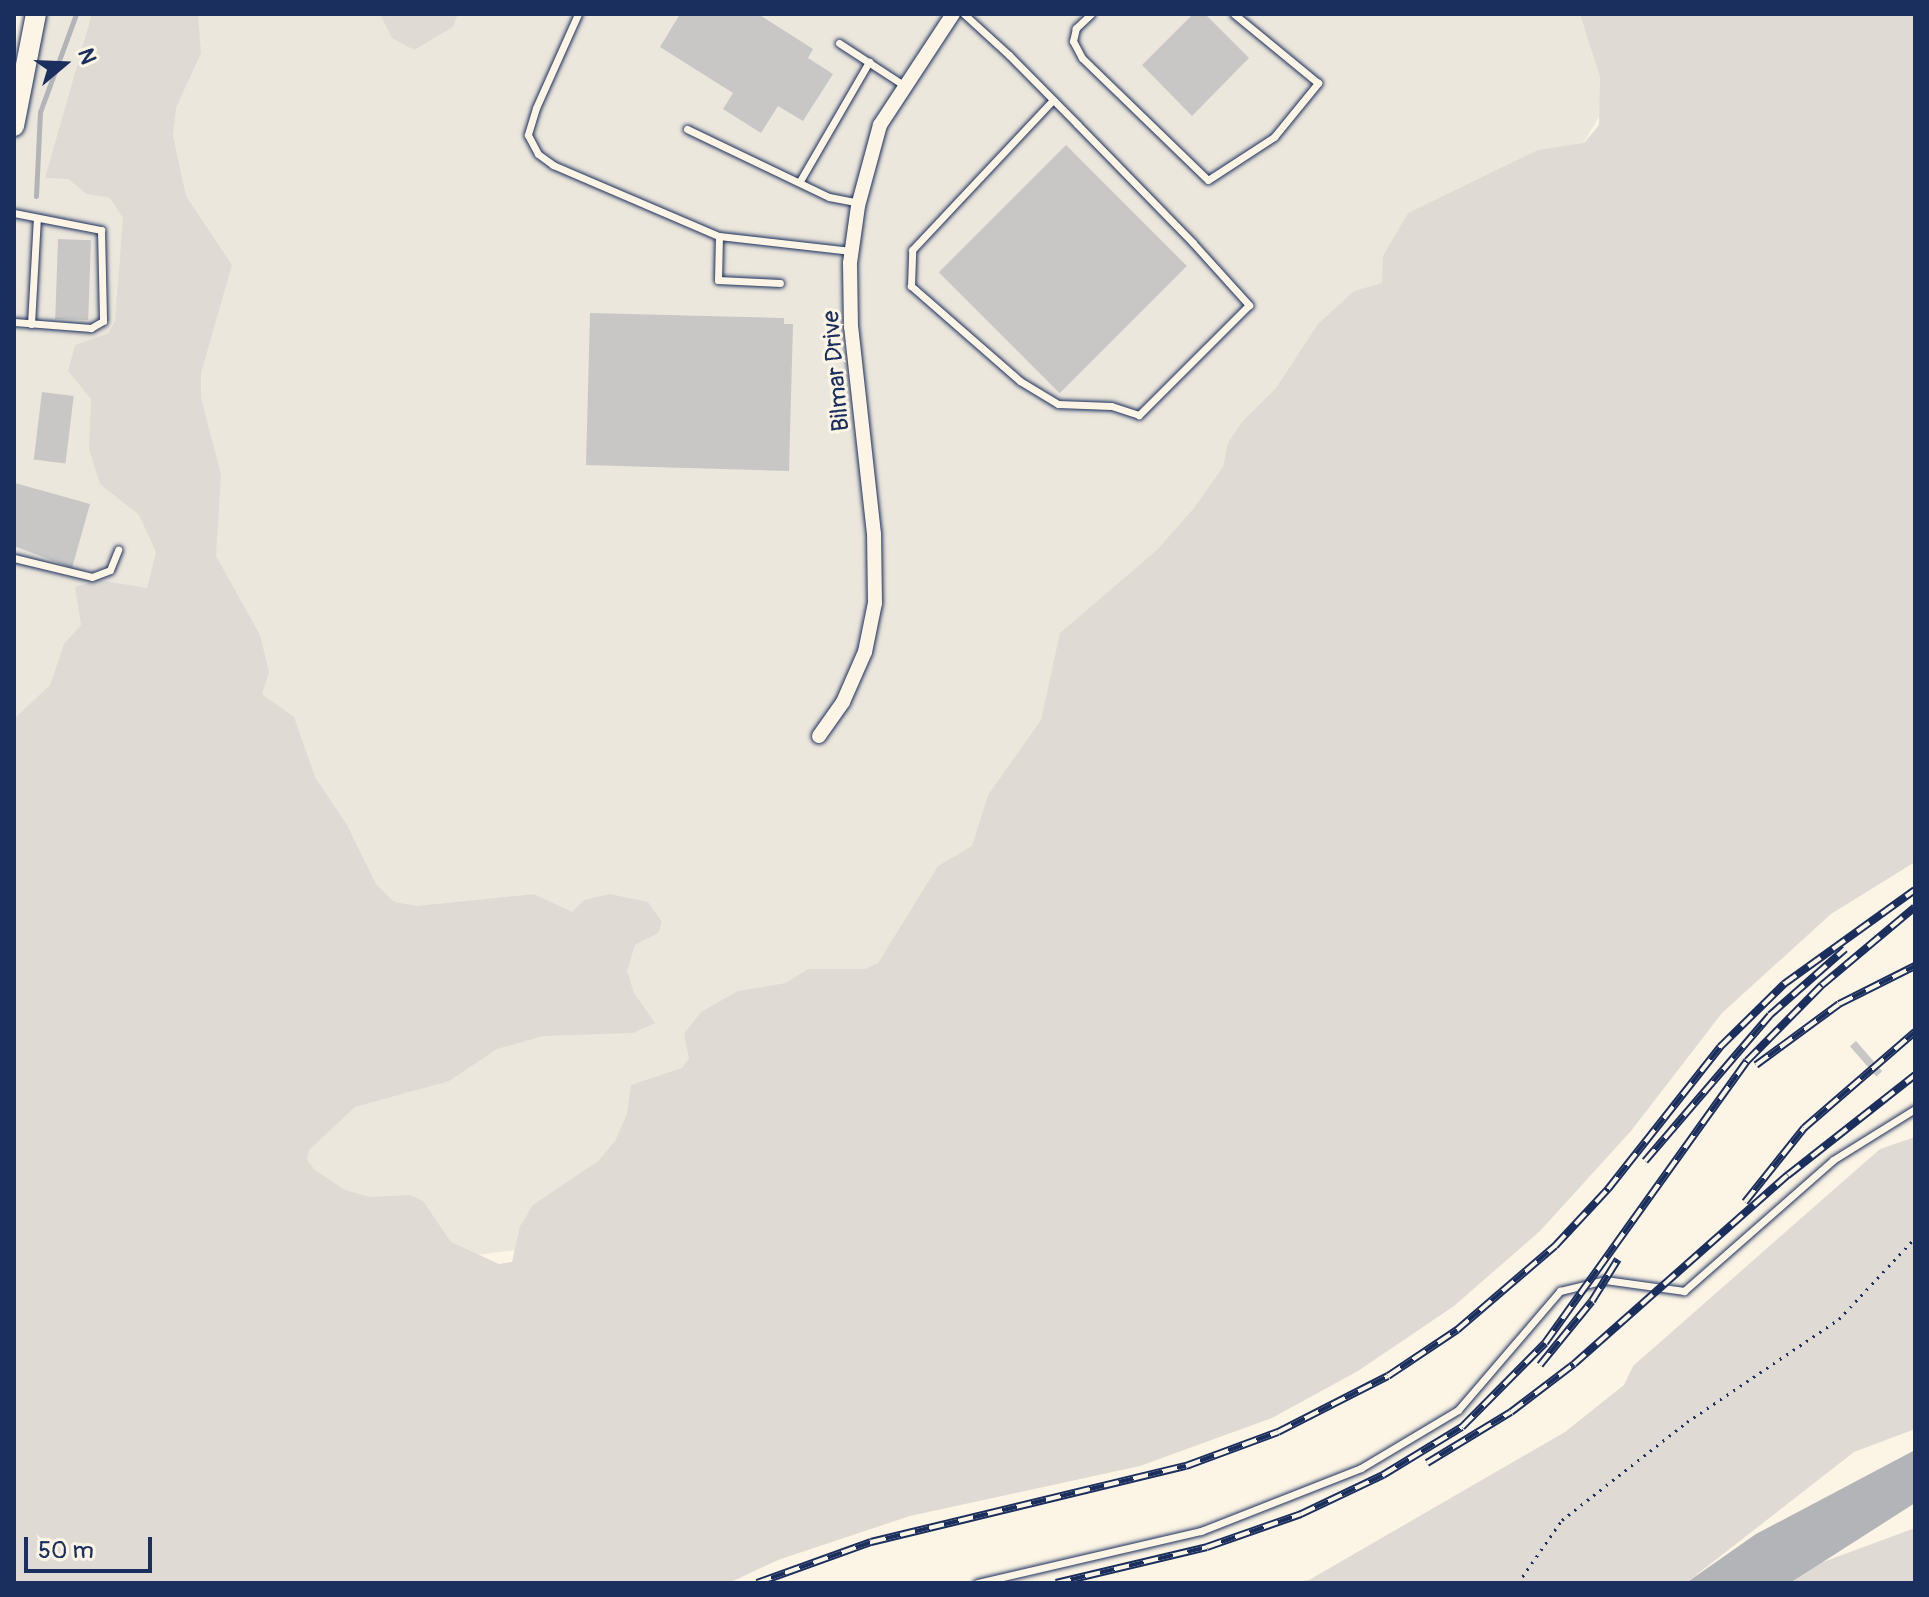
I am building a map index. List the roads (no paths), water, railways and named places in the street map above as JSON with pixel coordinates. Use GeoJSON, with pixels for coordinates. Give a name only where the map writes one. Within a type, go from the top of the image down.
{"type":"FeatureCollection","features":[{"type":"Feature","properties":{"kind":"main road"},"geometry":{"type":"LineString","coordinates":[[14,126],[36,14]]}},
{"type":"Feature","properties":{"kind":"street","name":"Bilmar Drive"},"geometry":{"type":"LineString","coordinates":[[819,736],[843,702],[865,652],[875,603],[874,534],[851,327],[851,251],[859,203],[880,125],[953,14]]}},
{"type":"Feature","properties":{"kind":"lane"},"geometry":{"type":"LineString","coordinates":[[578,14],[536,108],[528,135],[538,154],[719,236],[851,251]]}},
{"type":"Feature","properties":{"kind":"lane"},"geometry":{"type":"LineString","coordinates":[[964,14],[1053,100],[1249,305],[1139,415],[1111,406],[1058,404],[1020,381],[911,286],[912,250],[1053,100]]}},
{"type":"Feature","properties":{"kind":"lane"},"geometry":{"type":"LineString","coordinates":[[1091,14],[1076,28],[1073,41],[1082,58],[1208,180],[1274,137],[1318,83],[1234,14]]}},
{"type":"Feature","properties":{"kind":"lane"},"geometry":{"type":"LineString","coordinates":[[839,43],[905,86]]}},
{"type":"Feature","properties":{"kind":"lane"},"geometry":{"type":"LineString","coordinates":[[800,181],[869,62]]}},
{"type":"Feature","properties":{"kind":"lane"},"geometry":{"type":"LineString","coordinates":[[687,129],[829,197],[859,203]]}},
{"type":"Feature","properties":{"kind":"lane"},"geometry":{"type":"LineString","coordinates":[[14,213],[101,230],[103,321],[91,328],[14,322]]}},
{"type":"Feature","properties":{"kind":"lane"},"geometry":{"type":"LineString","coordinates":[[31,324],[37,218]]}},
{"type":"Feature","properties":{"kind":"lane"},"geometry":{"type":"LineString","coordinates":[[719,236],[718,280],[780,283]]}},
{"type":"Feature","properties":{"kind":"lane"},"geometry":{"type":"LineString","coordinates":[[14,558],[92,577],[110,570],[118,550]]}},
{"type":"Feature","properties":{"kind":"lane"},"geometry":{"type":"LineString","coordinates":[[977,1583],[1201,1531],[1267,1510],[1361,1468],[1458,1410],[1560,1291],[1605,1280],[1684,1291],[1833,1160],[1915,1109]]}},
{"type":"Feature","properties":{"kind":"waterway"},"geometry":{"type":"LineString","coordinates":[[36,196],[40,112],[76,14]]}},
{"type":"Feature","properties":{"kind":"railway"},"geometry":{"type":"LineString","coordinates":[[757,1583],[871,1542],[1186,1466],[1278,1432],[1388,1376],[1457,1330],[1555,1246],[1608,1189],[1720,1047],[1784,984],[1915,890]]}},
{"type":"Feature","properties":{"kind":"railway"},"geometry":{"type":"LineString","coordinates":[[1056,1583],[1207,1547],[1301,1514],[1383,1475],[1462,1427],[1545,1343],[1747,1061],[1822,985],[1915,907]]}},
{"type":"Feature","properties":{"kind":"railway"},"geometry":{"type":"LineString","coordinates":[[1645,1161],[1770,1015],[1845,949]]}},
{"type":"Feature","properties":{"kind":"railway"},"geometry":{"type":"LineString","coordinates":[[1756,1065],[1839,1004],[1915,966]]}},
{"type":"Feature","properties":{"kind":"railway"},"geometry":{"type":"LineString","coordinates":[[1745,1202],[1804,1128],[1915,1032]]}},
{"type":"Feature","properties":{"kind":"railway"},"geometry":{"type":"LineString","coordinates":[[1427,1463],[1511,1412],[1574,1364],[1788,1175],[1915,1075]]}},
{"type":"Feature","properties":{"kind":"railway"},"geometry":{"type":"LineString","coordinates":[[1540,1365],[1592,1301],[1618,1259]]}}]}
